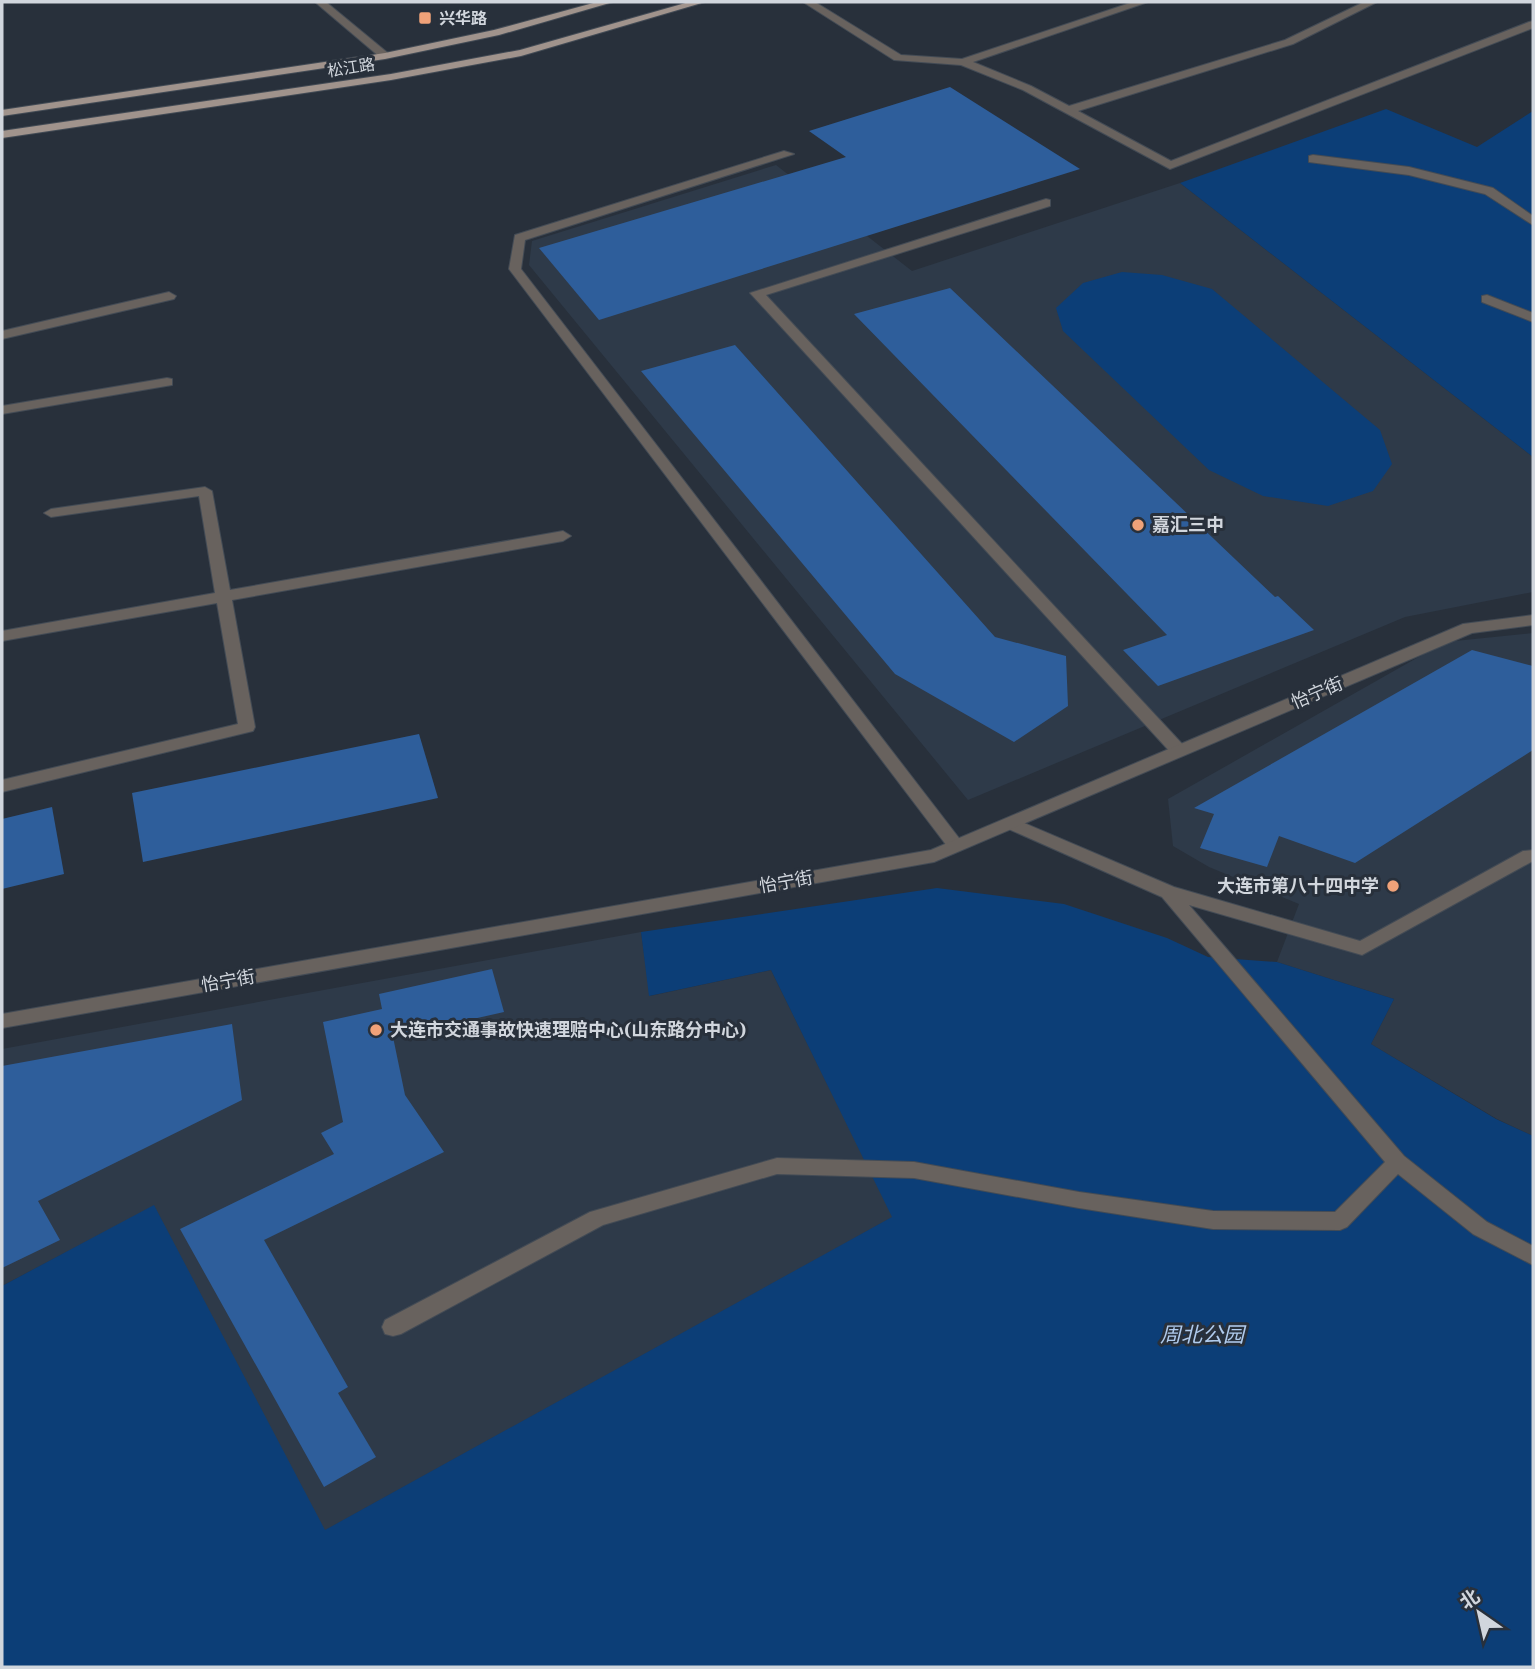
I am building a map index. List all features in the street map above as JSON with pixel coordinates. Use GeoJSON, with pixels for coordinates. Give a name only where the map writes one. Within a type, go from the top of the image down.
{"type":"FeatureCollection","features":[{"type":"Feature","properties":{"kind":"main road","name":"松江路"},"geometry":{"type":"LineString","coordinates":[[2,113],[385,56],[495,33],[608,2]]}},
{"type":"Feature","properties":{"kind":"main road","name":"松江路"},"geometry":{"type":"LineString","coordinates":[[2,135],[391,77],[521,53],[699,2]]}},
{"type":"Feature","properties":{"kind":"street"},"geometry":{"type":"LineString","coordinates":[[320,2],[385,56]]}},
{"type":"Feature","properties":{"kind":"street"},"geometry":{"type":"LineString","coordinates":[[808,2],[898,58],[963,62],[1027,88],[1170,165],[1533,24]]}},
{"type":"Feature","properties":{"kind":"street"},"geometry":{"type":"LineString","coordinates":[[963,62],[1143,2]]}},
{"type":"Feature","properties":{"kind":"street"},"geometry":{"type":"LineString","coordinates":[[1068,110],[1289,41],[1372,2]]}},
{"type":"Feature","properties":{"kind":"street"},"geometry":{"type":"LineString","coordinates":[[788,155],[519,238],[515,269],[956,846]]}},
{"type":"Feature","properties":{"kind":"street"},"geometry":{"type":"LineString","coordinates":[[1313,159],[1409,171],[1489,191],[1533,221]]}},
{"type":"Feature","properties":{"kind":"street"},"geometry":{"type":"LineString","coordinates":[[1046,203],[757,293],[1179,751]]}},
{"type":"Feature","properties":{"kind":"street"},"geometry":{"type":"LineString","coordinates":[[2,335],[169,296]]}},
{"type":"Feature","properties":{"kind":"street"},"geometry":{"type":"LineString","coordinates":[[1487,299],[1533,318]]}},
{"type":"Feature","properties":{"kind":"street"},"geometry":{"type":"LineString","coordinates":[[2,410],[167,382]]}},
{"type":"Feature","properties":{"kind":"street"},"geometry":{"type":"LineString","coordinates":[[2,786],[247,727],[205,491],[51,513]]}},
{"type":"Feature","properties":{"kind":"street"},"geometry":{"type":"LineString","coordinates":[[2,636],[564,536]]}},
{"type":"Feature","properties":{"kind":"street","name":"怡宁街"},"geometry":{"type":"LineString","coordinates":[[2,1021],[934,856],[1469,628],[1533,620]]}},
{"type":"Feature","properties":{"kind":"street"},"geometry":{"type":"LineString","coordinates":[[1010,823],[1168,892],[1362,948],[1529,855]]}},
{"type":"Feature","properties":{"kind":"street"},"geometry":{"type":"LineString","coordinates":[[1168,892],[1396,1162],[1480,1228],[1533,1256]]}},
{"type":"Feature","properties":{"kind":"street"},"geometry":{"type":"LineString","coordinates":[[393,1326],[597,1218],[776,1166],[914,1170],[1079,1200],[1213,1220],[1340,1221],[1396,1162]]}},
{"type":"Feature","properties":{"kind":"shaded area","name":"嘉汇三中"},"geometry":{"type":"Polygon","coordinates":[[[776,165],[912,271],[1180,183],[1533,457],[1533,592],[1405,617],[968,800],[529,265],[532,241],[776,165]]]}},
{"type":"Feature","properties":{"kind":"shaded area","name":"大连市第八十四中学"},"geometry":{"type":"Polygon","coordinates":[[[1533,633],[1533,1136],[1497,1119],[1371,1044],[1394,999],[1277,962],[1299,904],[1209,867],[1173,846],[1168,799],[1445,642],[1533,633]]]}},
{"type":"Feature","properties":{"kind":"shaded area"},"geometry":{"type":"Polygon","coordinates":[[[641,932],[650,996],[771,970],[893,1217],[324,1531],[154,1206],[2,1286],[2,1049],[641,932]]]}},
{"type":"Feature","properties":{"kind":"green space"},"geometry":{"type":"Polygon","coordinates":[[[1386,109],[1477,147],[1533,111],[1533,457],[1180,183],[1386,109]]]}},
{"type":"Feature","properties":{"kind":"green space"},"geometry":{"type":"Polygon","coordinates":[[[1122,272],[1162,275],[1212,289],[1380,430],[1392,464],[1373,491],[1328,506],[1263,496],[1209,470],[1063,331],[1056,308],[1083,283],[1122,272]]]}},
{"type":"Feature","properties":{"kind":"green space","name":"周北公园"},"geometry":{"type":"Polygon","coordinates":[[[937,888],[1064,904],[1167,938],[1208,957],[1277,962],[1394,999],[1371,1044],[1496,1119],[1533,1136],[1533,1667],[2,1667],[2,1286],[154,1205],[325,1530],[892,1217],[771,970],[649,996],[641,932],[937,888]]]}},
{"type":"Feature","properties":{"kind":"building"},"geometry":{"type":"Polygon","coordinates":[[[950,87],[1080,169],[599,320],[539,248],[846,157],[809,131],[950,87]]]}},
{"type":"Feature","properties":{"kind":"building"},"geometry":{"type":"Polygon","coordinates":[[[950,288],[1275,597],[1278,596],[1314,630],[1158,686],[1123,650],[1167,635],[854,314],[950,288]]]}},
{"type":"Feature","properties":{"kind":"building"},"geometry":{"type":"Polygon","coordinates":[[[735,345],[995,637],[1066,656],[1068,706],[1014,742],[895,674],[641,371],[735,345]]]}},
{"type":"Feature","properties":{"kind":"building"},"geometry":{"type":"Polygon","coordinates":[[[1472,650],[1533,666],[1533,750],[1355,863],[1279,836],[1267,867],[1200,848],[1214,814],[1194,808],[1472,650]]]}},
{"type":"Feature","properties":{"kind":"building"},"geometry":{"type":"Polygon","coordinates":[[[419,734],[438,798],[143,862],[132,793],[419,734]]]}},
{"type":"Feature","properties":{"kind":"building"},"geometry":{"type":"Polygon","coordinates":[[[52,807],[64,874],[2,889],[2,819],[52,807]]]}},
{"type":"Feature","properties":{"kind":"building"},"geometry":{"type":"Polygon","coordinates":[[[492,969],[504,1012],[393,1037],[405,1095],[444,1152],[264,1240],[348,1387],[338,1393],[376,1457],[324,1487],[180,1229],[334,1154],[321,1133],[343,1122],[323,1022],[382,1009],[379,994],[492,969]]]}},
{"type":"Feature","properties":{"kind":"building"},"geometry":{"type":"Polygon","coordinates":[[[232,1024],[242,1100],[38,1201],[60,1240],[2,1268],[2,1066],[232,1024]]]}},
{"type":"Feature","properties":{"kind":"place","name":"兴华路"},"geometry":{"type":"Point","coordinates":[425,18]}},
{"type":"Feature","properties":{"kind":"place","name":"嘉汇三中"},"geometry":{"type":"Point","coordinates":[1138,525]}},
{"type":"Feature","properties":{"kind":"place","name":"大连市第八十四中学"},"geometry":{"type":"Point","coordinates":[1393,886]}},
{"type":"Feature","properties":{"kind":"place","name":"大连市交通事故快速理赔中心(山东路分中心)"},"geometry":{"type":"Point","coordinates":[376,1030]}}]}
